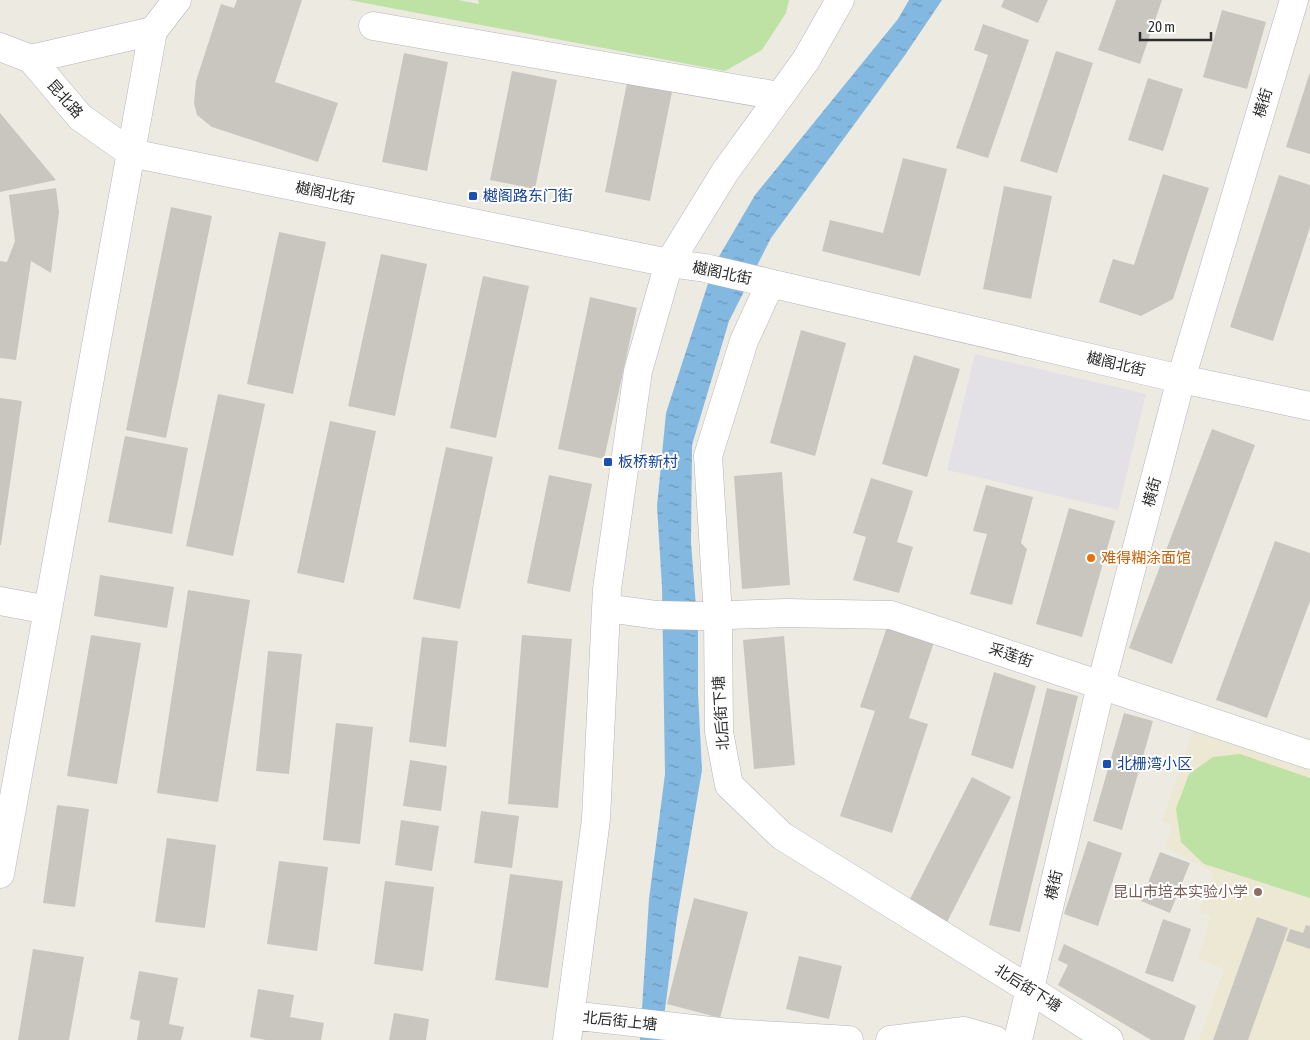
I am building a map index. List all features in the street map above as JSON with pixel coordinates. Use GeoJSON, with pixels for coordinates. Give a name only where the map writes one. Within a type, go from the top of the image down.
{"type":"FeatureCollection","features":[{"type":"Feature","properties":{"kind":"street"},"geometry":{"type":"LineString","coordinates":[[0,874],[153,31],[177,0]]}},
{"type":"Feature","properties":{"kind":"street"},"geometry":{"type":"LineString","coordinates":[[568,1028],[596,819],[608,589],[638,371],[669,263],[725,172],[806,60],[840,0]]}},
{"type":"Feature","properties":{"kind":"street","name":"横街"},"geometry":{"type":"LineString","coordinates":[[1018,1040],[1101,686],[1181,379],[1286,2]]}},
{"type":"Feature","properties":{"kind":"street"},"geometry":{"type":"LineString","coordinates":[[373,26],[779,96]]}},
{"type":"Feature","properties":{"kind":"street"},"geometry":{"type":"LineString","coordinates":[[31,59],[153,31]]}},
{"type":"Feature","properties":{"kind":"street","name":"昆北路"},"geometry":{"type":"LineString","coordinates":[[0,47],[31,59],[80,118],[131,153]]}},
{"type":"Feature","properties":{"kind":"street","name":"樾阁北街"},"geometry":{"type":"LineString","coordinates":[[131,153],[669,263],[705,268],[1181,379],[1310,406]]}},
{"type":"Feature","properties":{"kind":"street","name":"北后街下塘"},"geometry":{"type":"LineString","coordinates":[[770,284],[744,341],[708,456],[711,616],[720,732],[729,785],[782,836],[1109,1040]]}},
{"type":"Feature","properties":{"kind":"street"},"geometry":{"type":"LineString","coordinates":[[0,601],[48,610]]}},
{"type":"Feature","properties":{"kind":"street","name":"采莲街"},"geometry":{"type":"LineString","coordinates":[[606,608],[657,615],[711,616],[786,613],[891,615],[1310,755]]}},
{"type":"Feature","properties":{"kind":"street","name":"北后街上塘"},"geometry":{"type":"LineString","coordinates":[[568,1028],[729,1033],[849,1040]]}},
{"type":"Feature","properties":{"kind":"street"},"geometry":{"type":"LineString","coordinates":[[890,1040],[964,1031],[996,1040]]}},
{"type":"Feature","properties":{"kind":"shaded area"},"geometry":{"type":"Polygon","coordinates":[[[975,354],[1146,394],[1118,510],[947,470],[975,354]]]}},
{"type":"Feature","properties":{"kind":"shaded area","name":"昆山市培本实验小学"},"geometry":{"type":"Polygon","coordinates":[[[1195,725],[1310,764],[1310,1040],[1199,1040],[1224,969],[1198,958],[1211,916],[1199,912],[1213,872],[1165,848],[1172,825],[1162,821],[1195,725]]]}},
{"type":"Feature","properties":{"kind":"green space"},"geometry":{"type":"Polygon","coordinates":[[[349,0],[458,0],[479,4],[478,0],[789,0],[786,13],[762,50],[725,71],[349,0]]]}},
{"type":"Feature","properties":{"kind":"green space"},"geometry":{"type":"Polygon","coordinates":[[[1240,754],[1310,778],[1310,898],[1204,864],[1181,842],[1176,809],[1189,774],[1213,757],[1240,754]]]}},
{"type":"Feature","properties":{"kind":"water"},"geometry":{"type":"Polygon","coordinates":[[[909,0],[942,0],[905,55],[771,238],[729,321],[692,445],[691,543],[698,632],[698,693],[702,770],[677,918],[661,1040],[640,1040],[649,899],[665,774],[662,587],[657,506],[666,413],[714,265],[755,195],[898,19],[909,0]]]}},
{"type":"Feature","properties":{"kind":"building"},"geometry":{"type":"Polygon","coordinates":[[[237,0],[302,0],[275,82],[338,103],[318,162],[212,127],[197,115],[194,103],[196,81],[221,4],[234,8],[237,0]]]}},
{"type":"Feature","properties":{"kind":"building"},"geometry":{"type":"Polygon","coordinates":[[[1004,0],[1048,0],[1038,23],[1001,7],[1004,0]]]}},
{"type":"Feature","properties":{"kind":"building"},"geometry":{"type":"Polygon","coordinates":[[[1116,0],[1162,0],[1140,64],[1098,50],[1116,0]]]}},
{"type":"Feature","properties":{"kind":"building"},"geometry":{"type":"Polygon","coordinates":[[[1222,10],[1266,22],[1247,89],[1203,77],[1222,10]]]}},
{"type":"Feature","properties":{"kind":"building"},"geometry":{"type":"Polygon","coordinates":[[[983,24],[1029,40],[988,158],[956,148],[988,55],[974,50],[983,24]]]}},
{"type":"Feature","properties":{"kind":"building"},"geometry":{"type":"Polygon","coordinates":[[[1056,51],[1093,63],[1057,173],[1020,161],[1056,51]]]}},
{"type":"Feature","properties":{"kind":"building"},"geometry":{"type":"Polygon","coordinates":[[[404,53],[448,62],[427,171],[382,162],[404,53]]]}},
{"type":"Feature","properties":{"kind":"building"},"geometry":{"type":"Polygon","coordinates":[[[512,71],[557,80],[535,189],[490,180],[512,71]]]}},
{"type":"Feature","properties":{"kind":"building"},"geometry":{"type":"Polygon","coordinates":[[[1310,72],[1310,154],[1286,147],[1310,72]]]}},
{"type":"Feature","properties":{"kind":"building"},"geometry":{"type":"Polygon","coordinates":[[[1148,78],[1183,89],[1163,151],[1128,140],[1148,78]]]}},
{"type":"Feature","properties":{"kind":"building"},"geometry":{"type":"Polygon","coordinates":[[[627,83],[672,92],[650,201],[605,192],[627,83]]]}},
{"type":"Feature","properties":{"kind":"building"},"geometry":{"type":"Polygon","coordinates":[[[0,113],[56,180],[0,192],[0,113]]]}},
{"type":"Feature","properties":{"kind":"building"},"geometry":{"type":"Polygon","coordinates":[[[903,158],[947,169],[920,276],[822,251],[830,220],[883,233],[903,158]]]}},
{"type":"Feature","properties":{"kind":"building"},"geometry":{"type":"Polygon","coordinates":[[[1163,174],[1209,188],[1173,299],[1141,316],[1099,302],[1113,259],[1134,265],[1163,174]]]}},
{"type":"Feature","properties":{"kind":"building"},"geometry":{"type":"Polygon","coordinates":[[[1279,175],[1310,185],[1310,227],[1273,341],[1230,327],[1279,175]]]}},
{"type":"Feature","properties":{"kind":"building"},"geometry":{"type":"Polygon","coordinates":[[[1004,186],[1052,196],[1031,299],[983,289],[1004,186]]]}},
{"type":"Feature","properties":{"kind":"building"},"geometry":{"type":"Polygon","coordinates":[[[56,188],[59,212],[51,273],[31,261],[16,360],[0,358],[0,261],[7,262],[15,241],[9,195],[56,188]]]}},
{"type":"Feature","properties":{"kind":"building"},"geometry":{"type":"Polygon","coordinates":[[[171,207],[212,216],[166,438],[126,430],[171,207]]]}},
{"type":"Feature","properties":{"kind":"building"},"geometry":{"type":"Polygon","coordinates":[[[279,232],[326,242],[293,394],[247,384],[279,232]]]}},
{"type":"Feature","properties":{"kind":"building"},"geometry":{"type":"Polygon","coordinates":[[[381,254],[427,264],[395,416],[348,406],[381,254]]]}},
{"type":"Feature","properties":{"kind":"building"},"geometry":{"type":"Polygon","coordinates":[[[483,276],[529,286],[496,438],[450,428],[483,276]]]}},
{"type":"Feature","properties":{"kind":"building"},"geometry":{"type":"Polygon","coordinates":[[[590,297],[637,308],[604,459],[558,449],[590,297]]]}},
{"type":"Feature","properties":{"kind":"building"},"geometry":{"type":"Polygon","coordinates":[[[801,330],[846,343],[815,456],[770,443],[801,330]]]}},
{"type":"Feature","properties":{"kind":"building"},"geometry":{"type":"Polygon","coordinates":[[[914,355],[960,369],[927,477],[882,464],[914,355]]]}},
{"type":"Feature","properties":{"kind":"building"},"geometry":{"type":"Polygon","coordinates":[[[218,394],[265,404],[233,556],[186,546],[218,394]]]}},
{"type":"Feature","properties":{"kind":"building"},"geometry":{"type":"Polygon","coordinates":[[[0,398],[22,401],[1,545],[0,545],[0,398]]]}},
{"type":"Feature","properties":{"kind":"building"},"geometry":{"type":"Polygon","coordinates":[[[330,421],[376,431],[344,583],[297,573],[330,421]]]}},
{"type":"Feature","properties":{"kind":"building"},"geometry":{"type":"Polygon","coordinates":[[[1212,429],[1255,445],[1172,664],[1129,648],[1212,429]]]}},
{"type":"Feature","properties":{"kind":"building"},"geometry":{"type":"Polygon","coordinates":[[[125,436],[188,448],[172,534],[108,522],[125,436]]]}},
{"type":"Feature","properties":{"kind":"building"},"geometry":{"type":"Polygon","coordinates":[[[446,447],[493,457],[460,609],[413,599],[446,447]]]}},
{"type":"Feature","properties":{"kind":"building"},"geometry":{"type":"Polygon","coordinates":[[[782,472],[790,585],[742,589],[734,476],[782,472]]]}},
{"type":"Feature","properties":{"kind":"building"},"geometry":{"type":"Polygon","coordinates":[[[549,475],[592,484],[570,592],[527,583],[549,475]]]}},
{"type":"Feature","properties":{"kind":"building"},"geometry":{"type":"Polygon","coordinates":[[[871,478],[913,491],[897,542],[913,547],[899,593],[853,580],[866,537],[853,533],[871,478]]]}},
{"type":"Feature","properties":{"kind":"building"},"geometry":{"type":"Polygon","coordinates":[[[986,485],[1033,497],[1021,543],[1027,549],[1012,605],[970,594],[987,534],[973,531],[986,485]]]}},
{"type":"Feature","properties":{"kind":"building"},"geometry":{"type":"Polygon","coordinates":[[[1069,508],[1115,521],[1082,637],[1036,624],[1069,508]]]}},
{"type":"Feature","properties":{"kind":"building"},"geometry":{"type":"Polygon","coordinates":[[[1275,541],[1310,553],[1310,601],[1267,718],[1216,700],[1275,541]]]}},
{"type":"Feature","properties":{"kind":"building"},"geometry":{"type":"Polygon","coordinates":[[[100,575],[174,587],[167,628],[94,616],[100,575]]]}},
{"type":"Feature","properties":{"kind":"building"},"geometry":{"type":"Polygon","coordinates":[[[188,590],[250,600],[218,802],[157,793],[188,590]]]}},
{"type":"Feature","properties":{"kind":"building"},"geometry":{"type":"Polygon","coordinates":[[[887,627],[934,642],[909,718],[928,724],[892,833],[840,816],[875,711],[860,707],[887,627]]]}},
{"type":"Feature","properties":{"kind":"building"},"geometry":{"type":"Polygon","coordinates":[[[91,635],[141,643],[117,784],[67,776],[91,635]]]}},
{"type":"Feature","properties":{"kind":"building"},"geometry":{"type":"Polygon","coordinates":[[[522,635],[572,639],[558,808],[508,804],[522,635]]]}},
{"type":"Feature","properties":{"kind":"building"},"geometry":{"type":"Polygon","coordinates":[[[784,636],[795,765],[754,769],[743,640],[784,636]]]}},
{"type":"Feature","properties":{"kind":"building"},"geometry":{"type":"Polygon","coordinates":[[[422,637],[458,641],[446,747],[409,742],[422,637]]]}},
{"type":"Feature","properties":{"kind":"building"},"geometry":{"type":"Polygon","coordinates":[[[268,651],[302,654],[289,774],[256,771],[268,651]]]}},
{"type":"Feature","properties":{"kind":"building"},"geometry":{"type":"Polygon","coordinates":[[[994,672],[1036,686],[1013,769],[971,755],[994,672]]]}},
{"type":"Feature","properties":{"kind":"building"},"geometry":{"type":"Polygon","coordinates":[[[1047,688],[1078,696],[1020,932],[989,925],[1047,688]]]}},
{"type":"Feature","properties":{"kind":"building"},"geometry":{"type":"Polygon","coordinates":[[[1124,713],[1153,721],[1122,830],[1093,821],[1124,713]]]}},
{"type":"Feature","properties":{"kind":"building"},"geometry":{"type":"Polygon","coordinates":[[[336,723],[373,727],[360,844],[323,840],[336,723]]]}},
{"type":"Feature","properties":{"kind":"building"},"geometry":{"type":"Polygon","coordinates":[[[410,760],[447,766],[441,811],[403,806],[410,760]]]}},
{"type":"Feature","properties":{"kind":"building"},"geometry":{"type":"Polygon","coordinates":[[[972,777],[1011,797],[945,926],[906,907],[972,777]]]}},
{"type":"Feature","properties":{"kind":"building"},"geometry":{"type":"Polygon","coordinates":[[[57,805],[89,809],[75,907],[43,903],[57,805]]]}},
{"type":"Feature","properties":{"kind":"building"},"geometry":{"type":"Polygon","coordinates":[[[481,811],[519,816],[512,868],[474,863],[481,811]]]}},
{"type":"Feature","properties":{"kind":"building"},"geometry":{"type":"Polygon","coordinates":[[[401,820],[439,826],[432,871],[395,865],[401,820]]]}},
{"type":"Feature","properties":{"kind":"building"},"geometry":{"type":"Polygon","coordinates":[[[167,838],[216,845],[205,928],[155,922],[167,838]]]}},
{"type":"Feature","properties":{"kind":"building"},"geometry":{"type":"Polygon","coordinates":[[[1088,841],[1122,853],[1098,926],[1064,914],[1088,841]]]}},
{"type":"Feature","properties":{"kind":"building"},"geometry":{"type":"Polygon","coordinates":[[[1160,852],[1190,863],[1170,913],[1141,901],[1160,852]]]}},
{"type":"Feature","properties":{"kind":"building"},"geometry":{"type":"Polygon","coordinates":[[[279,861],[328,867],[317,951],[267,944],[279,861]]]}},
{"type":"Feature","properties":{"kind":"building"},"geometry":{"type":"Polygon","coordinates":[[[510,874],[563,881],[548,988],[495,980],[510,874]]]}},
{"type":"Feature","properties":{"kind":"building"},"geometry":{"type":"Polygon","coordinates":[[[385,881],[434,887],[423,971],[374,964],[385,881]]]}},
{"type":"Feature","properties":{"kind":"building"},"geometry":{"type":"Polygon","coordinates":[[[694,898],[748,912],[720,1018],[667,1004],[694,898]]]}},
{"type":"Feature","properties":{"kind":"building"},"geometry":{"type":"Polygon","coordinates":[[[1257,917],[1288,928],[1248,1040],[1213,1040],[1257,917]]]}},
{"type":"Feature","properties":{"kind":"building"},"geometry":{"type":"Polygon","coordinates":[[[1163,919],[1191,929],[1173,982],[1145,973],[1163,919]]]}},
{"type":"Feature","properties":{"kind":"building"},"geometry":{"type":"Polygon","coordinates":[[[1306,925],[1310,926],[1310,949],[1286,941],[1290,929],[1303,933],[1306,925]]]}},
{"type":"Feature","properties":{"kind":"building"},"geometry":{"type":"Polygon","coordinates":[[[1064,944],[1196,1006],[1184,1040],[1151,1040],[1058,985],[1068,965],[1058,960],[1064,944]]]}},
{"type":"Feature","properties":{"kind":"building"},"geometry":{"type":"Polygon","coordinates":[[[33,949],[84,957],[69,1040],[18,1040],[33,949]]]}},
{"type":"Feature","properties":{"kind":"building"},"geometry":{"type":"Polygon","coordinates":[[[799,956],[842,966],[829,1019],[786,1009],[799,956]]]}},
{"type":"Feature","properties":{"kind":"building"},"geometry":{"type":"Polygon","coordinates":[[[139,971],[178,978],[169,1024],[184,1027],[181,1040],[137,1040],[140,1021],[130,1019],[139,971]]]}},
{"type":"Feature","properties":{"kind":"building"},"geometry":{"type":"Polygon","coordinates":[[[258,989],[294,995],[290,1017],[324,1023],[321,1040],[266,1040],[250,1037],[258,989]]]}},
{"type":"Feature","properties":{"kind":"building"},"geometry":{"type":"Polygon","coordinates":[[[394,1013],[429,1019],[426,1040],[389,1040],[394,1013]]]}},
{"type":"Feature","properties":{"kind":"place","name":"樾阁路东门街"},"geometry":{"type":"Point","coordinates":[473,196]}},
{"type":"Feature","properties":{"kind":"place","name":"板桥新村"},"geometry":{"type":"Point","coordinates":[608,462]}},
{"type":"Feature","properties":{"kind":"place","name":"难得糊涂面馆"},"geometry":{"type":"Point","coordinates":[1091,558]}},
{"type":"Feature","properties":{"kind":"place","name":"北栅湾小区"},"geometry":{"type":"Point","coordinates":[1107,764]}},
{"type":"Feature","properties":{"kind":"place","name":"昆山市培本实验小学"},"geometry":{"type":"Point","coordinates":[1258,892]}}]}
